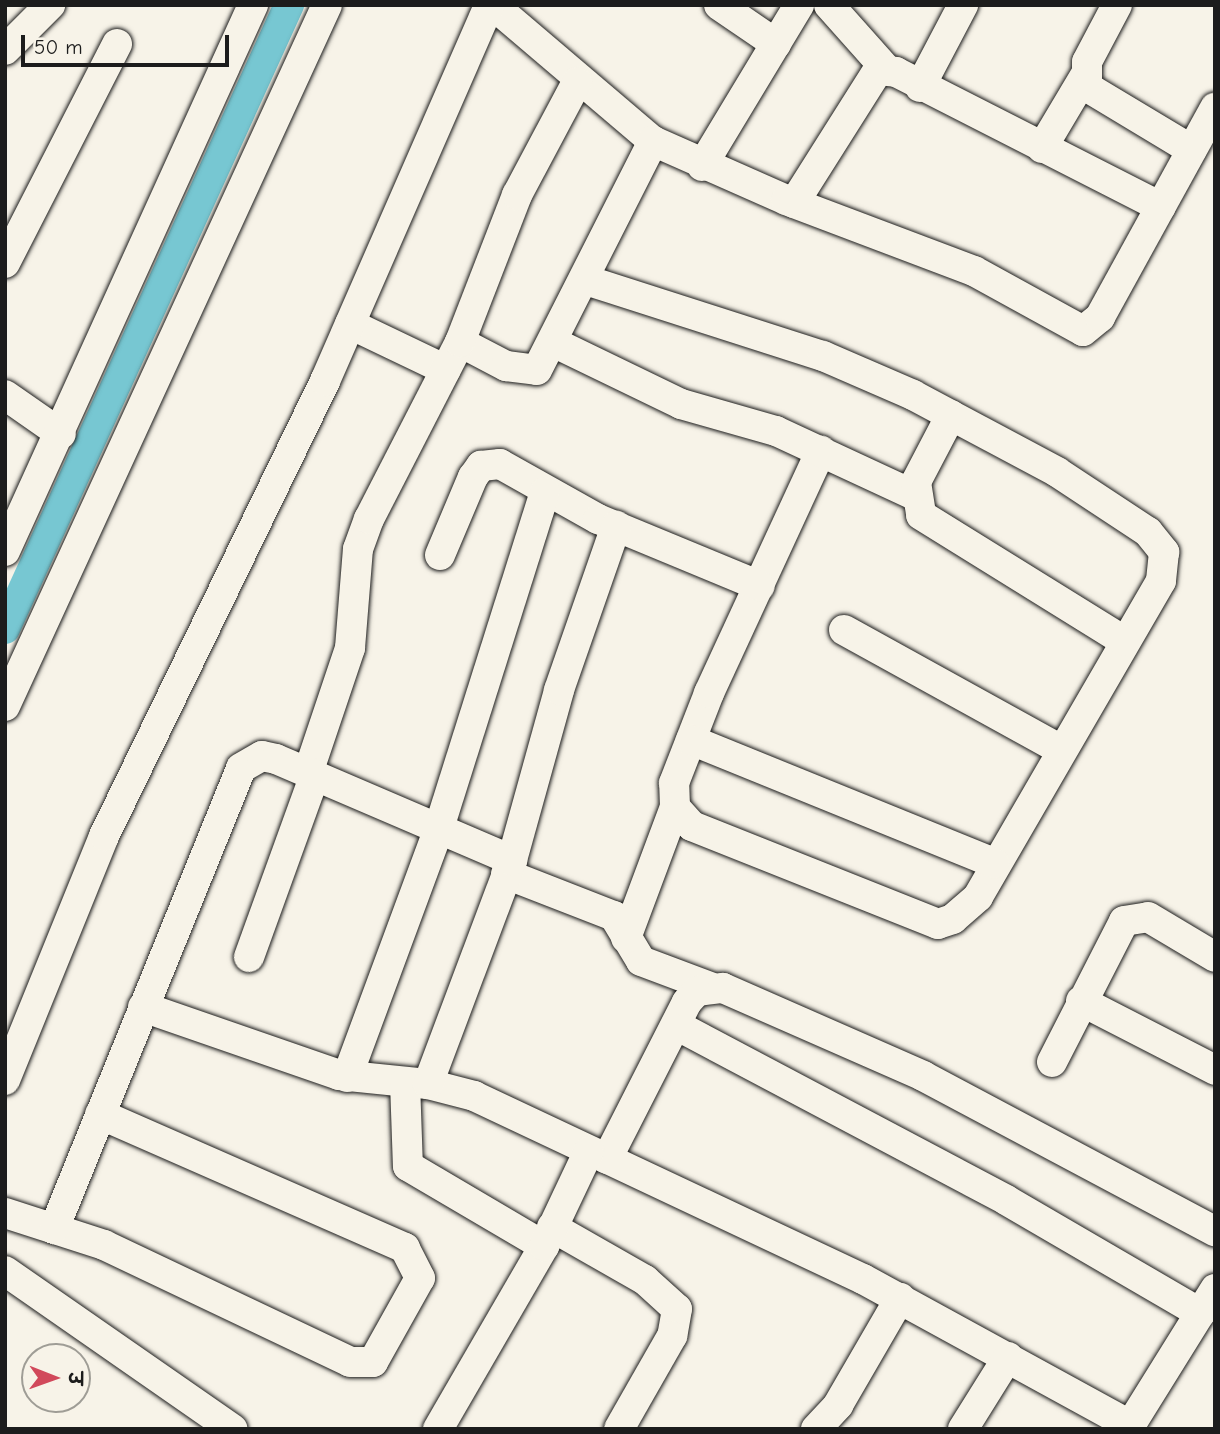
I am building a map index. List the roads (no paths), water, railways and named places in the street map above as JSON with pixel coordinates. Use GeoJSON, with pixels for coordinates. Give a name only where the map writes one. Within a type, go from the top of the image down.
{"type":"FeatureCollection","features":[{"type":"Feature","properties":{"kind":"street"},"geometry":{"type":"LineString","coordinates":[[5,50],[50,5]]}},
{"type":"Feature","properties":{"kind":"street"},"geometry":{"type":"LineString","coordinates":[[5,551],[61,434],[253,5]]}},
{"type":"Feature","properties":{"kind":"street"},"geometry":{"type":"LineString","coordinates":[[5,706],[327,5]]}},
{"type":"Feature","properties":{"kind":"street"},"geometry":{"type":"LineString","coordinates":[[5,1080],[146,742],[247,549],[491,5],[577,82],[653,141],[702,166],[975,271],[1083,331],[1093,328],[1214,111]]}},
{"type":"Feature","properties":{"kind":"street"},"geometry":{"type":"LineString","coordinates":[[719,5],[776,44]]}},
{"type":"Feature","properties":{"kind":"street"},"geometry":{"type":"LineString","coordinates":[[702,166],[799,5]]}},
{"type":"Feature","properties":{"kind":"street"},"geometry":{"type":"LineString","coordinates":[[829,5],[887,70],[1161,207]]}},
{"type":"Feature","properties":{"kind":"street"},"geometry":{"type":"LineString","coordinates":[[920,86],[963,5]]}},
{"type":"Feature","properties":{"kind":"street"},"geometry":{"type":"LineString","coordinates":[[1042,148],[1086,75],[1117,5]]}},
{"type":"Feature","properties":{"kind":"street"},"geometry":{"type":"LineString","coordinates":[[5,263],[117,44]]}},
{"type":"Feature","properties":{"kind":"street"},"geometry":{"type":"LineString","coordinates":[[794,203],[870,76],[887,70]]}},
{"type":"Feature","properties":{"kind":"street"},"geometry":{"type":"LineString","coordinates":[[1086,75],[1096,96],[1192,150]]}},
{"type":"Feature","properties":{"kind":"street"},"geometry":{"type":"LineString","coordinates":[[249,957],[312,774],[350,648],[358,549],[460,342],[517,195],[577,82]]}},
{"type":"Feature","properties":{"kind":"street"},"geometry":{"type":"LineString","coordinates":[[460,342],[525,373],[537,370],[555,343],[653,141]]}},
{"type":"Feature","properties":{"kind":"street"},"geometry":{"type":"LineString","coordinates":[[586,280],[823,356],[951,415],[1057,472],[1157,542],[1164,552],[1161,581],[1060,749],[968,910],[938,924],[692,826],[675,807]]}},
{"type":"Feature","properties":{"kind":"street"},"geometry":{"type":"LineString","coordinates":[[350,324],[446,370]]}},
{"type":"Feature","properties":{"kind":"street"},"geometry":{"type":"LineString","coordinates":[[555,343],[681,404],[821,451],[914,495]]}},
{"type":"Feature","properties":{"kind":"street"},"geometry":{"type":"LineString","coordinates":[[5,395],[61,434]]}},
{"type":"Feature","properties":{"kind":"street"},"geometry":{"type":"LineString","coordinates":[[951,415],[914,495],[921,515],[1124,641]]}},
{"type":"Feature","properties":{"kind":"street"},"geometry":{"type":"LineString","coordinates":[[626,938],[675,807],[674,783],[691,740],[821,451]]}},
{"type":"Feature","properties":{"kind":"street"},"geometry":{"type":"LineString","coordinates":[[440,555],[481,466],[500,464],[545,492],[616,526],[760,586]]}},
{"type":"Feature","properties":{"kind":"street"},"geometry":{"type":"LineString","coordinates":[[347,1077],[439,828],[545,492]]}},
{"type":"Feature","properties":{"kind":"street"},"geometry":{"type":"LineString","coordinates":[[616,526],[509,867],[416,1083],[408,1166],[548,1237],[645,1280],[677,1309],[673,1336],[619,1429]]}},
{"type":"Feature","properties":{"kind":"street"},"geometry":{"type":"LineString","coordinates":[[844,630],[1060,749]]}},
{"type":"Feature","properties":{"kind":"street"},"geometry":{"type":"LineString","coordinates":[[691,740],[994,863]]}},
{"type":"Feature","properties":{"kind":"street"},"geometry":{"type":"LineString","coordinates":[[54,1229],[241,768],[262,756],[312,774],[439,828],[509,867],[614,916],[641,961],[923,1076],[1215,1230]]}},
{"type":"Feature","properties":{"kind":"street"},"geometry":{"type":"LineString","coordinates":[[1052,1062],[1115,932],[1135,916],[1148,917],[1215,957]]}},
{"type":"Feature","properties":{"kind":"street"},"geometry":{"type":"LineString","coordinates":[[439,1429],[548,1237],[676,1025],[698,990],[710,987]]}},
{"type":"Feature","properties":{"kind":"street"},"geometry":{"type":"LineString","coordinates":[[1082,1001],[1215,1070]]}},
{"type":"Feature","properties":{"kind":"street"},"geometry":{"type":"LineString","coordinates":[[143,1007],[347,1077],[416,1083],[474,1096],[900,1298],[1129,1427],[1207,1301],[1006,1200],[676,1025]]}},
{"type":"Feature","properties":{"kind":"street"},"geometry":{"type":"LineString","coordinates":[[5,1213],[104,1245],[361,1365],[373,1362],[420,1278],[405,1248],[354,1221],[100,1114]]}},
{"type":"Feature","properties":{"kind":"street"},"geometry":{"type":"LineString","coordinates":[[5,1271],[232,1429]]}},
{"type":"Feature","properties":{"kind":"street"},"geometry":{"type":"LineString","coordinates":[[816,1429],[838,1405],[900,1298]]}},
{"type":"Feature","properties":{"kind":"street"},"geometry":{"type":"LineString","coordinates":[[963,1429],[1008,1357]]}},
{"type":"Feature","properties":{"kind":"waterway"},"geometry":{"type":"LineString","coordinates":[[5,629],[289,5]]}}]}
